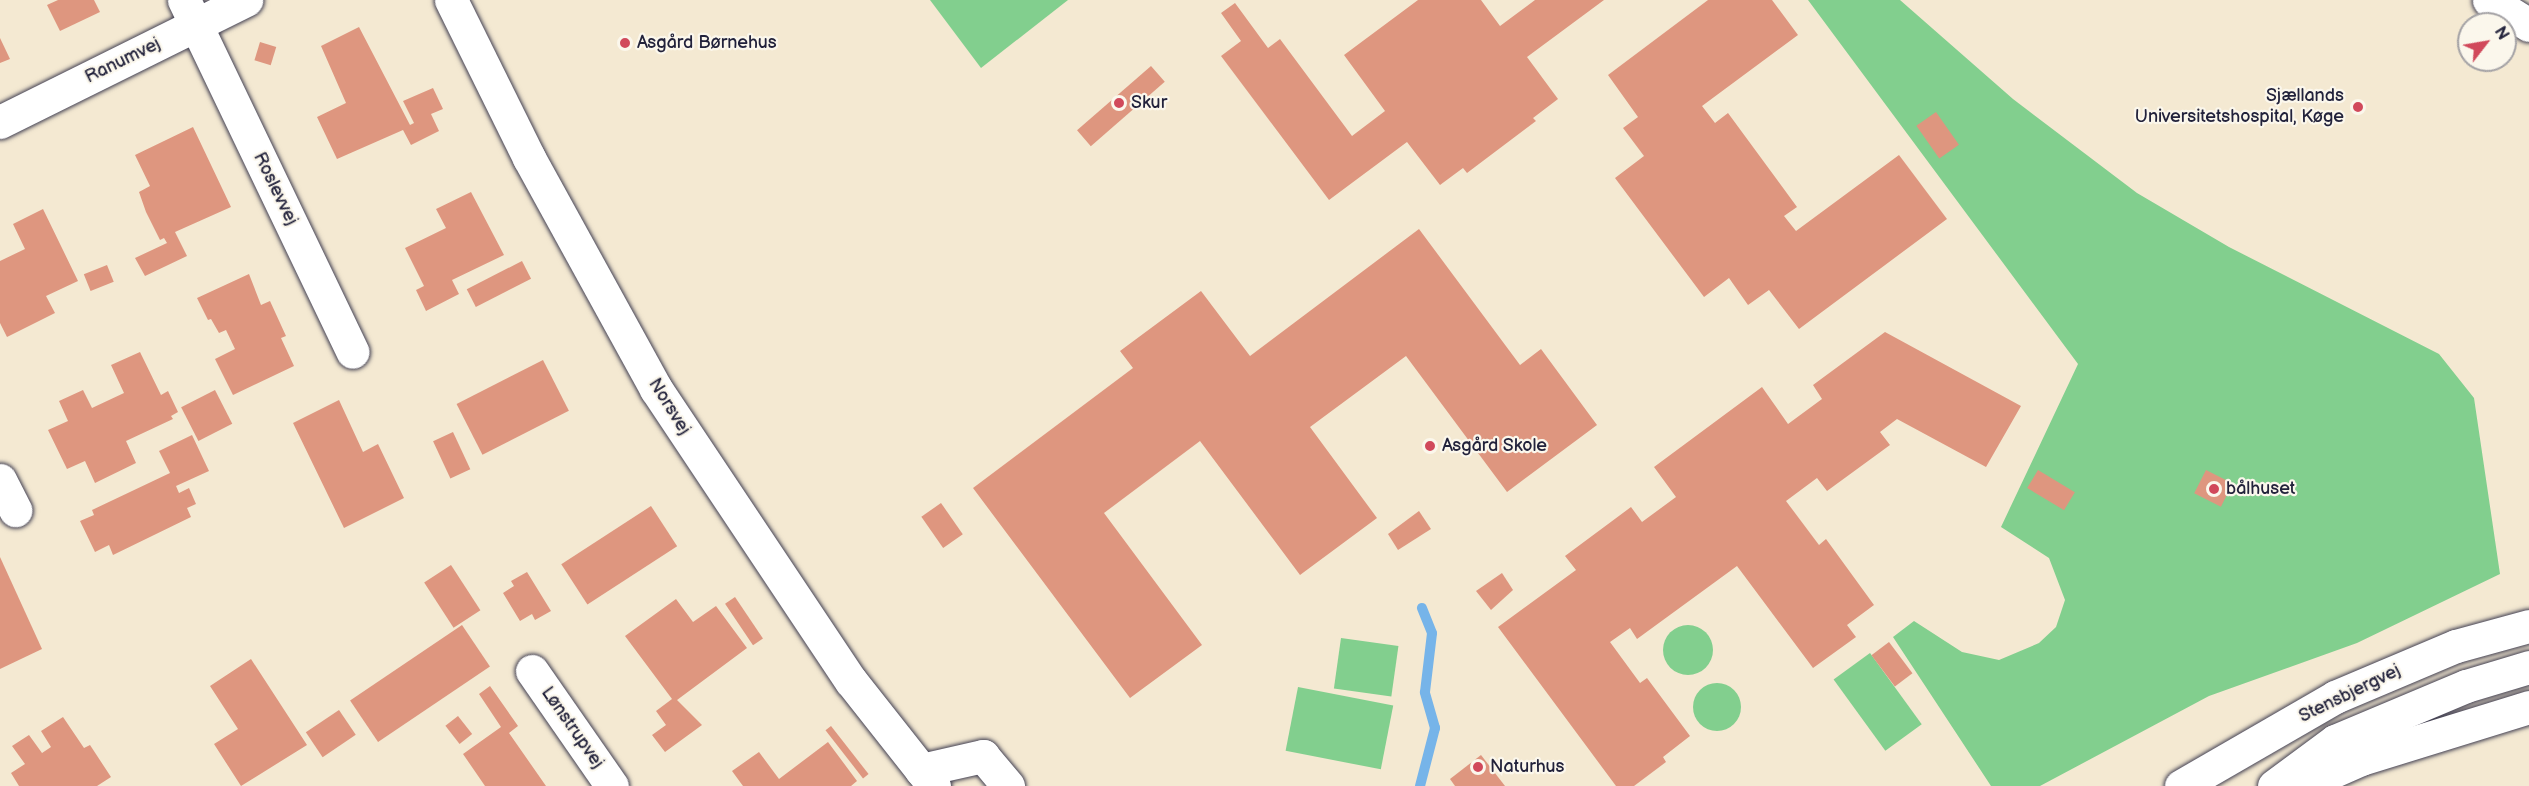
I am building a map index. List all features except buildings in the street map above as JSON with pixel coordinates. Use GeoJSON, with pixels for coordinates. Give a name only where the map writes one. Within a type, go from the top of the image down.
{"type":"FeatureCollection","features":[{"type":"Feature","properties":{"kind":"street","name":"Ranumvej"},"geometry":{"type":"LineString","coordinates":[[0,122],[190,13],[246,0]]}},
{"type":"Feature","properties":{"kind":"street","name":"Norsvej"},"geometry":{"type":"LineString","coordinates":[[451,0],[529,158],[656,389],[851,681],[928,778]]}},
{"type":"Feature","properties":{"kind":"street"},"geometry":{"type":"LineString","coordinates":[[2489,0],[2529,25]]}},
{"type":"Feature","properties":{"kind":"street","name":"Roslevvej"},"geometry":{"type":"LineString","coordinates":[[190,13],[353,352]]}},
{"type":"Feature","properties":{"kind":"street"},"geometry":{"type":"LineString","coordinates":[[0,480],[15,510]]}},
{"type":"Feature","properties":{"kind":"street","name":"Stensbjergvej"},"geometry":{"type":"LineString","coordinates":[[2181,786],[2335,697],[2456,646],[2529,626]]}},
{"type":"Feature","properties":{"kind":"street","name":"Stensbjergvej"},"geometry":{"type":"LineString","coordinates":[[2274,786],[2335,741],[2466,686],[2529,667]]}},
{"type":"Feature","properties":{"kind":"street","name":"Lønstrupvej"},"geometry":{"type":"LineString","coordinates":[[532,671],[612,786]]}},
{"type":"Feature","properties":{"kind":"street"},"geometry":{"type":"LineString","coordinates":[[2300,786],[2361,759],[2529,707]]}},
{"type":"Feature","properties":{"kind":"street"},"geometry":{"type":"LineString","coordinates":[[928,778],[983,756],[1008,786]]}},
{"type":"Feature","properties":{"kind":"green space"},"geometry":{"type":"Polygon","coordinates":[[[930,0],[1068,0],[981,68],[930,0]]]}},
{"type":"Feature","properties":{"kind":"green space"},"geometry":{"type":"Polygon","coordinates":[[[1808,0],[1900,0],[2013,99],[2137,193],[2229,247],[2439,354],[2474,398],[2500,574],[2357,643],[2209,696],[2040,786],[1991,786],[1893,637],[1914,621],[1962,652],[1999,660],[2039,643],[2056,627],[2065,600],[2049,558],[2001,527],[2078,364],[1808,0]]]}},
{"type":"Feature","properties":{"kind":"green space"},"geometry":{"type":"Polygon","coordinates":[[[1688,625],[1706,632],[1713,650],[1706,668],[1688,675],[1670,668],[1663,650],[1670,632],[1688,625]]]}},
{"type":"Feature","properties":{"kind":"green space"},"geometry":{"type":"Polygon","coordinates":[[[1341,638],[1398,646],[1391,697],[1334,689],[1341,638]]]}},
{"type":"Feature","properties":{"kind":"green space"},"geometry":{"type":"Polygon","coordinates":[[[1870,653],[1922,724],[1885,751],[1834,679],[1870,653]]]}},
{"type":"Feature","properties":{"kind":"green space"},"geometry":{"type":"Polygon","coordinates":[[[1717,683],[1734,690],[1741,707],[1734,724],[1717,731],[1700,724],[1693,707],[1700,690],[1717,683]]]}},
{"type":"Feature","properties":{"kind":"green space"},"geometry":{"type":"Polygon","coordinates":[[[1298,687],[1393,706],[1381,769],[1286,751],[1298,687]]]}},
{"type":"Feature","properties":{"kind":"waterway"},"geometry":{"type":"LineString","coordinates":[[1420,786],[1435,728],[1425,692],[1432,633],[1422,608]]}},
{"type":"Feature","properties":{"kind":"place","name":"Asgård Børnehus"},"geometry":{"type":"Point","coordinates":[625,43]}},
{"type":"Feature","properties":{"kind":"place","name":"Skur"},"geometry":{"type":"Point","coordinates":[1119,103]}},
{"type":"Feature","properties":{"kind":"place","name":"Sjællands Universitetshospital, Køge"},"geometry":{"type":"Point","coordinates":[2358,107]}},
{"type":"Feature","properties":{"kind":"place","name":"Asgård Skole"},"geometry":{"type":"Point","coordinates":[1430,446]}},
{"type":"Feature","properties":{"kind":"place","name":"bålhuset"},"geometry":{"type":"Point","coordinates":[2214,489]}},
{"type":"Feature","properties":{"kind":"place","name":"Naturhus"},"geometry":{"type":"Point","coordinates":[1478,767]}}]}
